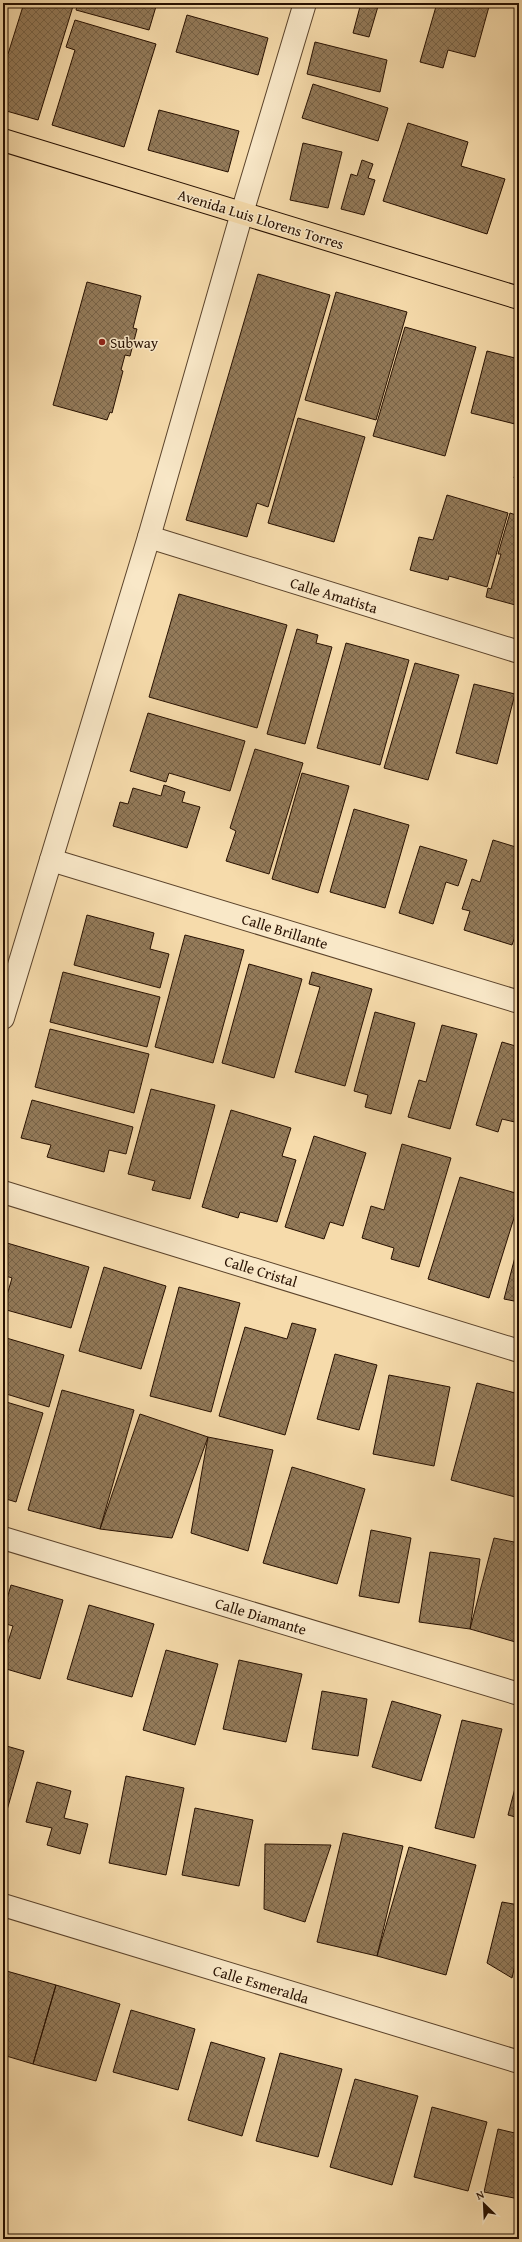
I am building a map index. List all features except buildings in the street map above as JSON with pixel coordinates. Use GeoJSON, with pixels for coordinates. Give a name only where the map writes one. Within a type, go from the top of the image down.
{"type":"FeatureCollection","features":[{"type":"Feature","properties":{"kind":"main road","name":"Avenida Luis Llorens Torres"},"geometry":{"type":"LineString","coordinates":[[3,140],[519,298]]}},
{"type":"Feature","properties":{"kind":"street"},"geometry":{"type":"LineString","coordinates":[[3,1018],[149,537],[242,213],[305,3]]}},
{"type":"Feature","properties":{"kind":"street","name":"Calle Amatista"},"geometry":{"type":"LineString","coordinates":[[149,537],[519,652]]}},
{"type":"Feature","properties":{"kind":"street","name":"Calle Brillante"},"geometry":{"type":"LineString","coordinates":[[51,860],[519,1002]]}},
{"type":"Feature","properties":{"kind":"street","name":"Calle Cristal"},"geometry":{"type":"LineString","coordinates":[[3,1192],[519,1351]]}},
{"type":"Feature","properties":{"kind":"street","name":"Calle Diamante"},"geometry":{"type":"LineString","coordinates":[[3,1538],[519,1694]]}},
{"type":"Feature","properties":{"kind":"street","name":"Calle Esmeralda"},"geometry":{"type":"LineString","coordinates":[[3,1905],[519,2062]]}},
{"type":"Feature","properties":{"kind":"place","name":"Subway"},"geometry":{"type":"Point","coordinates":[102,342]}}]}
